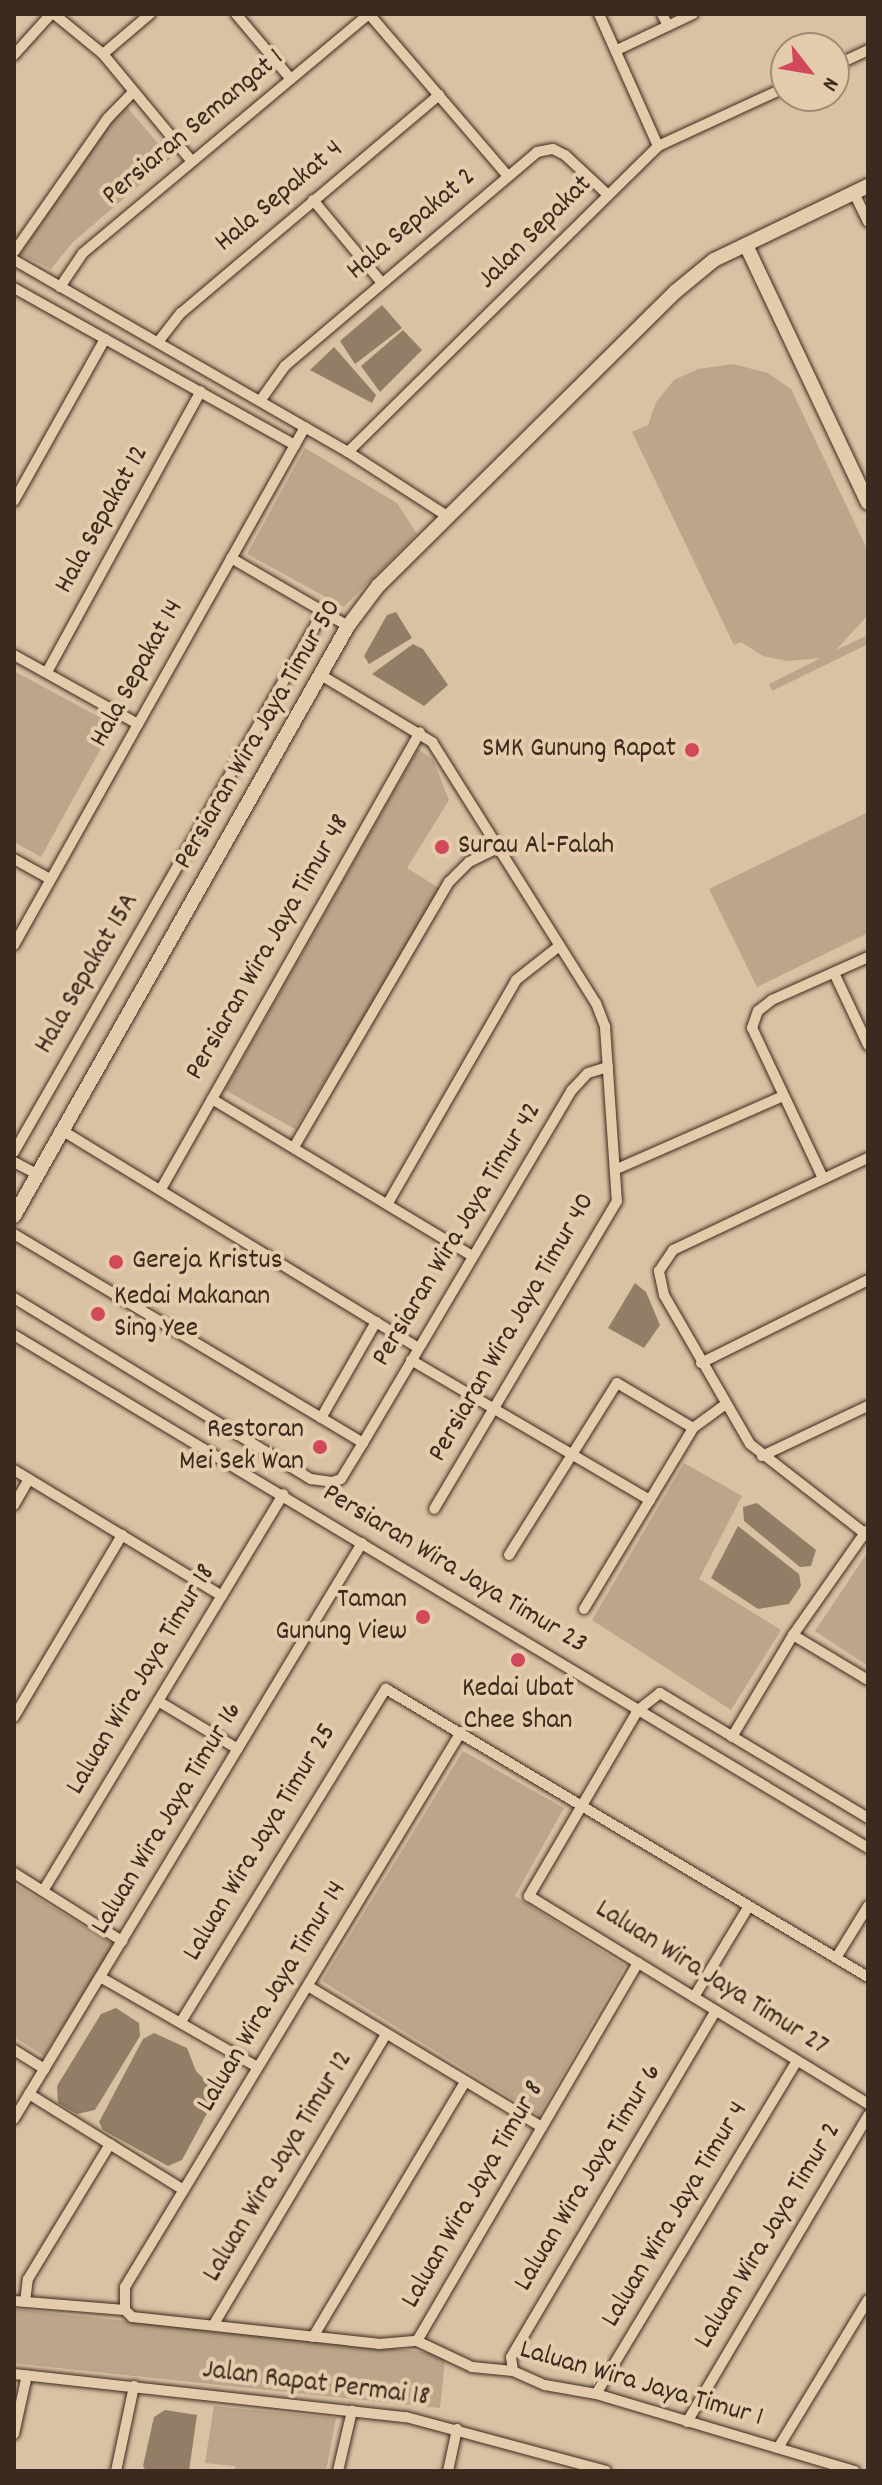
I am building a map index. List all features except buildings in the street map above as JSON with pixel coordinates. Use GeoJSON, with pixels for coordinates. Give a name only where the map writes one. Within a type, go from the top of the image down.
{"type":"FeatureCollection","features":[{"type":"Feature","properties":{"kind":"street"},"geometry":{"type":"LineString","coordinates":[[14,55],[53,14],[103,54],[190,159]]}},
{"type":"Feature","properties":{"kind":"street"},"geometry":{"type":"LineString","coordinates":[[103,54],[150,14]]}},
{"type":"Feature","properties":{"kind":"street"},"geometry":{"type":"LineString","coordinates":[[236,14],[291,79]]}},
{"type":"Feature","properties":{"kind":"street"},"geometry":{"type":"LineString","coordinates":[[369,14],[508,176]]}},
{"type":"Feature","properties":{"kind":"street","name":"Persiaran Semangat 1"},"geometry":{"type":"LineString","coordinates":[[60,287],[83,253],[190,159],[369,14]]}},
{"type":"Feature","properties":{"kind":"street"},"geometry":{"type":"LineString","coordinates":[[599,14],[658,146]]}},
{"type":"Feature","properties":{"kind":"street"},"geometry":{"type":"LineString","coordinates":[[662,14],[668,26]]}},
{"type":"Feature","properties":{"kind":"street"},"geometry":{"type":"LineString","coordinates":[[617,50],[693,14]]}},
{"type":"Feature","properties":{"kind":"street"},"geometry":{"type":"LineString","coordinates":[[14,252],[108,118],[133,92]]}},
{"type":"Feature","properties":{"kind":"street","name":"Jalan Sepakat"},"geometry":{"type":"LineString","coordinates":[[348,452],[658,146],[770,94]]}},
{"type":"Feature","properties":{"kind":"street","name":"Hala Sepakat 4"},"geometry":{"type":"LineString","coordinates":[[158,342],[181,313],[439,95]]}},
{"type":"Feature","properties":{"kind":"street","name":"Hala Sepakat 2"},"geometry":{"type":"LineString","coordinates":[[260,401],[285,366],[537,152],[553,149],[608,195]]}},
{"type":"Feature","properties":{"kind":"street","name":"Persiaran Wira Jaya Timur 50"},"geometry":{"type":"LineString","coordinates":[[14,1216],[348,626],[378,586],[675,292],[714,260],[868,186]]}},
{"type":"Feature","properties":{"kind":"street"},"geometry":{"type":"LineString","coordinates":[[854,193],[868,222]]}},
{"type":"Feature","properties":{"kind":"street"},"geometry":{"type":"LineString","coordinates":[[313,200],[381,282]]}},
{"type":"Feature","properties":{"kind":"street"},"geometry":{"type":"LineString","coordinates":[[746,245],[868,503]]}},
{"type":"Feature","properties":{"kind":"street"},"geometry":{"type":"LineString","coordinates":[[14,260],[348,452],[447,516]]}},
{"type":"Feature","properties":{"kind":"street"},"geometry":{"type":"LineString","coordinates":[[14,288],[295,445]]}},
{"type":"Feature","properties":{"kind":"street"},"geometry":{"type":"LineString","coordinates":[[14,501],[105,339]]}},
{"type":"Feature","properties":{"kind":"street","name":"Hala Sepakat 12"},"geometry":{"type":"LineString","coordinates":[[47,672],[201,391]]}},
{"type":"Feature","properties":{"kind":"street","name":"Hala Sepakat 14"},"geometry":{"type":"LineString","coordinates":[[14,945],[305,427]]}},
{"type":"Feature","properties":{"kind":"street"},"geometry":{"type":"LineString","coordinates":[[231,558],[348,626]]}},
{"type":"Feature","properties":{"kind":"street","name":"Hala Sepakat 15A"},"geometry":{"type":"LineString","coordinates":[[14,1152],[323,612]]}},
{"type":"Feature","properties":{"kind":"street"},"geometry":{"type":"LineString","coordinates":[[14,655],[138,724]]}},
{"type":"Feature","properties":{"kind":"street"},"geometry":{"type":"LineString","coordinates":[[321,675],[420,732]]}},
{"type":"Feature","properties":{"kind":"street","name":"Persiaran Wira Jaya Timur 40"},"geometry":{"type":"LineString","coordinates":[[420,732],[432,742],[602,1015],[619,1168],[611,1215],[434,1509]]}},
{"type":"Feature","properties":{"kind":"street","name":"Persiaran Wira Jaya Timur 48"},"geometry":{"type":"LineString","coordinates":[[161,1189],[420,732]]}},
{"type":"Feature","properties":{"kind":"street"},"geometry":{"type":"LineString","coordinates":[[294,1147],[449,882],[469,862],[496,849]]}},
{"type":"Feature","properties":{"kind":"street"},"geometry":{"type":"LineString","coordinates":[[14,859],[50,879]]}},
{"type":"Feature","properties":{"kind":"street"},"geometry":{"type":"LineString","coordinates":[[388,1203],[516,980],[535,960],[558,947]]}},
{"type":"Feature","properties":{"kind":"street"},"geometry":{"type":"LineString","coordinates":[[822,1176],[752,1028],[758,1011],[772,1000],[868,957]]}},
{"type":"Feature","properties":{"kind":"street"},"geometry":{"type":"LineString","coordinates":[[834,973],[868,1045]]}},
{"type":"Feature","properties":{"kind":"street","name":"Persiaran Wira Jaya Timur 42"},"geometry":{"type":"LineString","coordinates":[[14,1298],[311,1479],[321,1483],[341,1479],[580,1080],[608,1067]]}},
{"type":"Feature","properties":{"kind":"street"},"geometry":{"type":"LineString","coordinates":[[619,1168],[783,1096]]}},
{"type":"Feature","properties":{"kind":"street"},"geometry":{"type":"LineString","coordinates":[[212,1099],[472,1256]]}},
{"type":"Feature","properties":{"kind":"street"},"geometry":{"type":"LineString","coordinates":[[63,1131],[418,1348]]}},
{"type":"Feature","properties":{"kind":"street"},"geometry":{"type":"LineString","coordinates":[[732,1737],[793,1635],[866,1531],[762,1456],[725,1405],[659,1282],[664,1260],[822,1176],[868,1158]]}},
{"type":"Feature","properties":{"kind":"street"},"geometry":{"type":"LineString","coordinates":[[14,1162],[37,1174]]}},
{"type":"Feature","properties":{"kind":"street"},"geometry":{"type":"LineString","coordinates":[[14,1234],[363,1443]]}},
{"type":"Feature","properties":{"kind":"street"},"geometry":{"type":"LineString","coordinates":[[701,1363],[868,1280]]}},
{"type":"Feature","properties":{"kind":"street"},"geometry":{"type":"LineString","coordinates":[[321,1418],[376,1322]]}},
{"type":"Feature","properties":{"kind":"street","name":"Persiaran Wira Jaya Timur 23"},"geometry":{"type":"LineString","coordinates":[[14,1335],[868,1848]]}},
{"type":"Feature","properties":{"kind":"street"},"geometry":{"type":"LineString","coordinates":[[411,1360],[493,1411],[650,1500]]}},
{"type":"Feature","properties":{"kind":"street"},"geometry":{"type":"LineString","coordinates":[[509,1555],[617,1383],[693,1428]]}},
{"type":"Feature","properties":{"kind":"street"},"geometry":{"type":"LineString","coordinates":[[584,1609],[693,1428],[725,1405]]}},
{"type":"Feature","properties":{"kind":"street"},"geometry":{"type":"LineString","coordinates":[[762,1456],[868,1406]]}},
{"type":"Feature","properties":{"kind":"street"},"geometry":{"type":"LineString","coordinates":[[14,1470],[222,1596]]}},
{"type":"Feature","properties":{"kind":"street"},"geometry":{"type":"LineString","coordinates":[[14,1505],[29,1479]]}},
{"type":"Feature","properties":{"kind":"street","name":"Laluan Wira Jaya Timur 18"},"geometry":{"type":"LineString","coordinates":[[43,1891],[283,1494]]}},
{"type":"Feature","properties":{"kind":"street"},"geometry":{"type":"LineString","coordinates":[[14,1717],[122,1535]]}},
{"type":"Feature","properties":{"kind":"street","name":"Laluan Wira Jaya Timur 16"},"geometry":{"type":"LineString","coordinates":[[14,2119],[362,1543]]}},
{"type":"Feature","properties":{"kind":"street"},"geometry":{"type":"LineString","coordinates":[[793,1635],[868,1680]]}},
{"type":"Feature","properties":{"kind":"street","name":"Laluan Wira Jaya Timur 25"},"geometry":{"type":"LineString","coordinates":[[182,2020],[381,1692],[391,1690],[461,1732]]}},
{"type":"Feature","properties":{"kind":"street"},"geometry":{"type":"LineString","coordinates":[[583,1804],[638,1710],[660,1693],[868,1818]]}},
{"type":"Feature","properties":{"kind":"street"},"geometry":{"type":"LineString","coordinates":[[158,1701],[238,1749]]}},
{"type":"Feature","properties":{"kind":"street"},"geometry":{"type":"LineString","coordinates":[[461,1732],[868,1977]]}},
{"type":"Feature","properties":{"kind":"street","name":"Laluan Wira Jaya Timur 14"},"geometry":{"type":"LineString","coordinates":[[125,2310],[125,2287],[461,1732]]}},
{"type":"Feature","properties":{"kind":"street","name":"Laluan Wira Jaya Timur 27"},"geometry":{"type":"LineString","coordinates":[[583,1804],[529,1896],[868,2104]]}},
{"type":"Feature","properties":{"kind":"street"},"geometry":{"type":"LineString","coordinates":[[14,1873],[122,1941]]}},
{"type":"Feature","properties":{"kind":"street"},"geometry":{"type":"LineString","coordinates":[[694,1997],[749,1906]]}},
{"type":"Feature","properties":{"kind":"street"},"geometry":{"type":"LineString","coordinates":[[836,1958],[868,1906]]}},
{"type":"Feature","properties":{"kind":"street","name":"Laluan Wira Jaya Timur 8"},"geometry":{"type":"LineString","coordinates":[[20,2302],[125,2310],[132,2317],[399,2346],[417,2341],[638,1963]]}},
{"type":"Feature","properties":{"kind":"street"},"geometry":{"type":"LineString","coordinates":[[100,1977],[182,2020],[257,2067]]}},
{"type":"Feature","properties":{"kind":"street"},"geometry":{"type":"LineString","coordinates":[[308,1986],[464,2084],[542,2127]]}},
{"type":"Feature","properties":{"kind":"street","name":"Laluan Wira Jaya Timur 6"},"geometry":{"type":"LineString","coordinates":[[513,2371],[511,2357],[716,2011]]}},
{"type":"Feature","properties":{"kind":"street","name":"Laluan Wira Jaya Timur 12"},"geometry":{"type":"LineString","coordinates":[[214,2324],[386,2034]]}},
{"type":"Feature","properties":{"kind":"street"},"geometry":{"type":"LineString","coordinates":[[14,2050],[45,2069]]}},
{"type":"Feature","properties":{"kind":"street","name":"Laluan Wira Jaya Timur 4"},"geometry":{"type":"LineString","coordinates":[[596,2394],[797,2061]]}},
{"type":"Feature","properties":{"kind":"street"},"geometry":{"type":"LineString","coordinates":[[313,2337],[464,2084]]}},
{"type":"Feature","properties":{"kind":"street"},"geometry":{"type":"LineString","coordinates":[[29,2094],[184,2190]]}},
{"type":"Feature","properties":{"kind":"street","name":"Laluan Wira Jaya Timur 2"},"geometry":{"type":"LineString","coordinates":[[687,2422],[868,2116]]}},
{"type":"Feature","properties":{"kind":"street"},"geometry":{"type":"LineString","coordinates":[[20,2302],[28,2279],[110,2144]]}},
{"type":"Feature","properties":{"kind":"street"},"geometry":{"type":"LineString","coordinates":[[778,2448],[868,2300]]}},
{"type":"Feature","properties":{"kind":"street","name":"Laluan Wira Jaya Timur 1"},"geometry":{"type":"LineString","coordinates":[[417,2341],[472,2367],[513,2371],[545,2385],[596,2394],[855,2471]]}},
{"type":"Feature","properties":{"kind":"street","name":"Jalan Rapat Permai 18"},"geometry":{"type":"LineString","coordinates":[[14,2374],[352,2411],[457,2429],[606,2471]]}},
{"type":"Feature","properties":{"kind":"street"},"geometry":{"type":"LineString","coordinates":[[14,2434],[27,2375]]}},
{"type":"Feature","properties":{"kind":"street"},"geometry":{"type":"LineString","coordinates":[[116,2471],[134,2386]]}},
{"type":"Feature","properties":{"kind":"street"},"geometry":{"type":"LineString","coordinates":[[338,2471],[352,2411]]}},
{"type":"Feature","properties":{"kind":"street"},"geometry":{"type":"LineString","coordinates":[[448,2471],[457,2429]]}},
{"type":"Feature","properties":{"kind":"shaded area"},"geometry":{"type":"Polygon","coordinates":[[[124,104],[171,158],[72,243],[51,269],[20,254],[124,104]]]}},
{"type":"Feature","properties":{"kind":"shaded area"},"geometry":{"type":"Polygon","coordinates":[[[382,305],[402,328],[355,364],[340,341],[382,305]]]}},
{"type":"Feature","properties":{"kind":"shaded area"},"geometry":{"type":"Polygon","coordinates":[[[403,330],[422,350],[380,392],[361,366],[403,330]]]}},
{"type":"Feature","properties":{"kind":"shaded area"},"geometry":{"type":"Polygon","coordinates":[[[334,347],[376,395],[372,403],[310,370],[334,347]]]}},
{"type":"Feature","properties":{"kind":"shaded area"},"geometry":{"type":"Polygon","coordinates":[[[733,364],[768,373],[791,389],[868,551],[867,616],[836,650],[868,635],[868,644],[772,691],[769,684],[821,658],[787,661],[763,656],[741,642],[734,645],[632,432],[648,425],[656,402],[674,380],[698,369],[733,364]]]}},
{"type":"Feature","properties":{"kind":"shaded area"},"geometry":{"type":"Polygon","coordinates":[[[305,448],[397,503],[417,534],[344,607],[247,554],[305,448]]]}},
{"type":"Feature","properties":{"kind":"shaded area"},"geometry":{"type":"Polygon","coordinates":[[[396,612],[412,638],[369,664],[364,656],[387,615],[396,612]]]}},
{"type":"Feature","properties":{"kind":"shaded area"},"geometry":{"type":"Polygon","coordinates":[[[413,644],[423,649],[448,685],[424,706],[372,674],[413,644]]]}},
{"type":"Feature","properties":{"kind":"shaded area"},"geometry":{"type":"Polygon","coordinates":[[[14,671],[114,725],[41,857],[14,842],[14,671]]]}},
{"type":"Feature","properties":{"kind":"shaded area"},"geometry":{"type":"Polygon","coordinates":[[[418,749],[433,760],[449,800],[407,868],[442,890],[295,1129],[225,1090],[418,749]]]}},
{"type":"Feature","properties":{"kind":"shaded area"},"geometry":{"type":"Polygon","coordinates":[[[868,812],[868,933],[757,987],[709,889],[868,812]]]}},
{"type":"Feature","properties":{"kind":"shaded area"},"geometry":{"type":"Polygon","coordinates":[[[635,1283],[646,1292],[660,1325],[644,1348],[608,1328],[635,1283]]]}},
{"type":"Feature","properties":{"kind":"shaded area"},"geometry":{"type":"Polygon","coordinates":[[[684,1463],[742,1496],[699,1579],[781,1630],[731,1710],[592,1620],[684,1463]]]}},
{"type":"Feature","properties":{"kind":"shaded area"},"geometry":{"type":"Polygon","coordinates":[[[757,1503],[816,1550],[811,1566],[800,1567],[744,1521],[743,1507],[757,1503]]]}},
{"type":"Feature","properties":{"kind":"shaded area"},"geometry":{"type":"Polygon","coordinates":[[[738,1526],[799,1574],[801,1586],[789,1604],[758,1609],[711,1578],[738,1526]]]}},
{"type":"Feature","properties":{"kind":"shaded area"},"geometry":{"type":"Polygon","coordinates":[[[868,1553],[868,1666],[815,1631],[868,1553]]]}},
{"type":"Feature","properties":{"kind":"shaded area"},"geometry":{"type":"Polygon","coordinates":[[[463,1751],[564,1808],[515,1896],[625,1966],[539,2115],[322,1981],[463,1751]]]}},
{"type":"Feature","properties":{"kind":"shaded area"},"geometry":{"type":"Polygon","coordinates":[[[14,1884],[114,1944],[44,2056],[14,2037],[14,1884]]]}},
{"type":"Feature","properties":{"kind":"shaded area"},"geometry":{"type":"Polygon","coordinates":[[[116,2008],[139,2023],[140,2036],[95,2110],[77,2114],[58,2103],[57,2086],[101,2014],[116,2008]]]}},
{"type":"Feature","properties":{"kind":"shaded area"},"geometry":{"type":"Polygon","coordinates":[[[154,2033],[187,2048],[196,2071],[218,2093],[182,2160],[168,2166],[103,2130],[99,2122],[143,2039],[154,2033]]]}},
{"type":"Feature","properties":{"kind":"shaded area"},"geometry":{"type":"Polygon","coordinates":[[[14,2309],[446,2354],[440,2408],[14,2363],[14,2309]]]}},
{"type":"Feature","properties":{"kind":"shaded area"},"geometry":{"type":"Polygon","coordinates":[[[214,2406],[336,2418],[326,2471],[235,2471],[235,2466],[205,2463],[214,2406]]]}},
{"type":"Feature","properties":{"kind":"shaded area"},"geometry":{"type":"Polygon","coordinates":[[[165,2410],[197,2415],[189,2471],[146,2471],[143,2466],[154,2417],[165,2410]]]}},
{"type":"Feature","properties":{"kind":"place","name":"SMK Gunung Rapat"},"geometry":{"type":"Point","coordinates":[692,750]}},
{"type":"Feature","properties":{"kind":"place","name":"Surau Al-Falah"},"geometry":{"type":"Point","coordinates":[442,847]}},
{"type":"Feature","properties":{"kind":"place","name":"Gereja Kristus"},"geometry":{"type":"Point","coordinates":[116,1262]}},
{"type":"Feature","properties":{"kind":"place","name":"Kedai Makanan Sing Yee"},"geometry":{"type":"Point","coordinates":[98,1314]}},
{"type":"Feature","properties":{"kind":"place","name":"Restoran Mei Sek Wan"},"geometry":{"type":"Point","coordinates":[320,1447]}},
{"type":"Feature","properties":{"kind":"place","name":"Taman Gunung View"},"geometry":{"type":"Point","coordinates":[423,1617]}},
{"type":"Feature","properties":{"kind":"place","name":"Kedai Ubat Chee Shan"},"geometry":{"type":"Point","coordinates":[518,1660]}}]}
